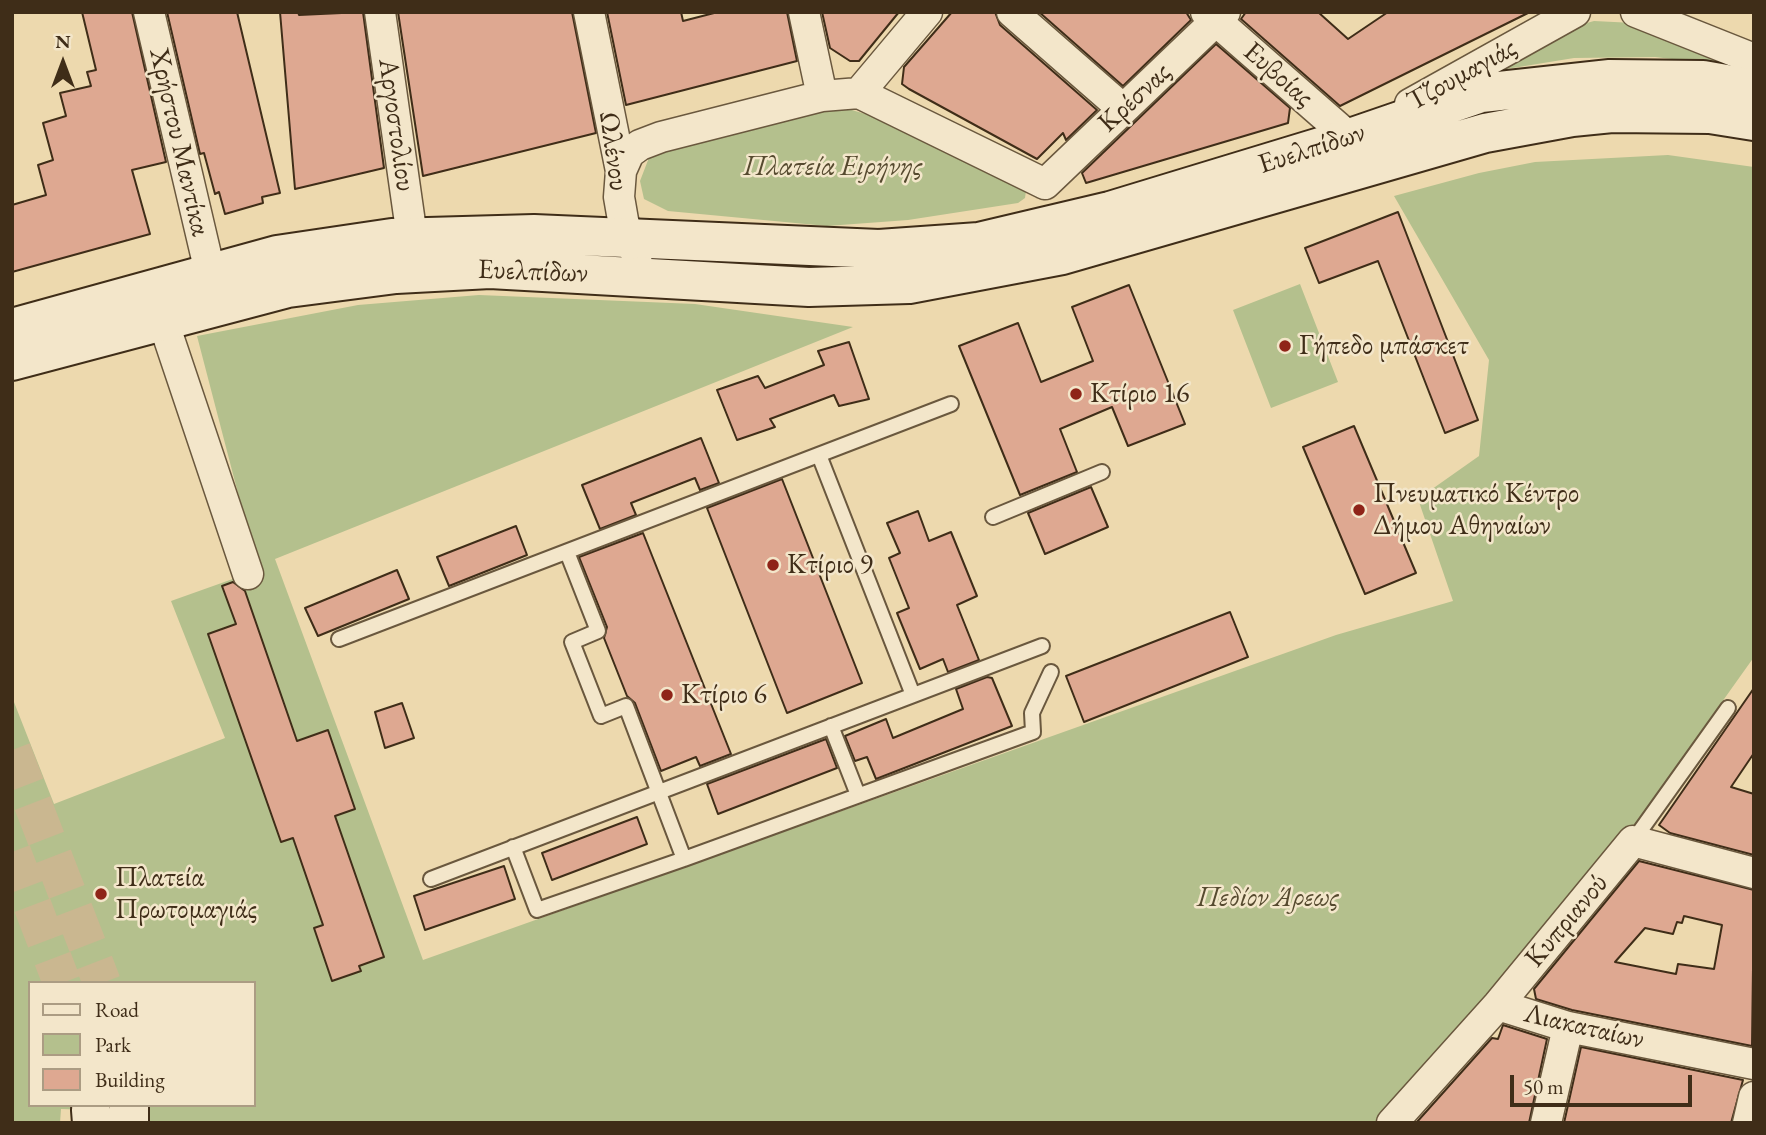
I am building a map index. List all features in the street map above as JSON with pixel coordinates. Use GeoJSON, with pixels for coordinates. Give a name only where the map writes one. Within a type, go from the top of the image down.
{"type":"FeatureCollection","features":[{"type":"Feature","properties":{"kind":"main road"},"geometry":{"type":"LineString","coordinates":[[1571,99],[1673,79],[1754,89]]}},
{"type":"Feature","properties":{"kind":"main road","name":"Ευελπίδων"},"geometry":{"type":"LineString","coordinates":[[12,361],[288,288],[397,274],[490,269],[799,287],[879,287],[954,277],[1481,93],[1571,99]]}},
{"type":"Feature","properties":{"kind":"main road","name":"Ευελπίδων"},"geometry":{"type":"LineString","coordinates":[[12,328],[210,272],[321,247],[412,237],[510,233],[803,248],[914,248],[979,242],[1059,240],[1485,133],[1571,99]]}},
{"type":"Feature","properties":{"kind":"main road"},"geometry":{"type":"LineString","coordinates":[[1571,99],[1754,121]]}},
{"type":"Feature","properties":{"kind":"street","name":"Χρήστου Μαντίκα"},"geometry":{"type":"LineString","coordinates":[[149,12],[210,272]]}},
{"type":"Feature","properties":{"kind":"street","name":"Αργοστολίου"},"geometry":{"type":"LineString","coordinates":[[380,12],[412,237]]}},
{"type":"Feature","properties":{"kind":"street","name":"Ωλένου"},"geometry":{"type":"LineString","coordinates":[[589,12],[621,171],[619,197],[628,239],[638,255],[662,278]]}},
{"type":"Feature","properties":{"kind":"street"},"geometry":{"type":"LineString","coordinates":[[804,12],[822,96]]}},
{"type":"Feature","properties":{"kind":"street"},"geometry":{"type":"LineString","coordinates":[[859,93],[927,12]]}},
{"type":"Feature","properties":{"kind":"street"},"geometry":{"type":"LineString","coordinates":[[1012,12],[1123,109]]}},
{"type":"Feature","properties":{"kind":"street","name":"Τζουμαγιάς"},"geometry":{"type":"LineString","coordinates":[[1350,138],[1574,12]]}},
{"type":"Feature","properties":{"kind":"street"},"geometry":{"type":"LineString","coordinates":[[1636,12],[1754,59]]}},
{"type":"Feature","properties":{"kind":"street","name":"Κρέσνας"},"geometry":{"type":"LineString","coordinates":[[1045,184],[1216,15]]}},
{"type":"Feature","properties":{"kind":"street","name":"Ευβοίας"},"geometry":{"type":"LineString","coordinates":[[1216,15],[1350,138]]}},
{"type":"Feature","properties":{"kind":"street"},"geometry":{"type":"LineString","coordinates":[[621,171],[629,153],[640,145],[822,96],[859,93],[1045,184],[1059,240]]}},
{"type":"Feature","properties":{"kind":"street"},"geometry":{"type":"LineString","coordinates":[[163,321],[247,574]]}},
{"type":"Feature","properties":{"kind":"street"},"geometry":{"type":"LineString","coordinates":[[1633,841],[1754,873]]}},
{"type":"Feature","properties":{"kind":"street","name":"Κυπριανού"},"geometry":{"type":"LineString","coordinates":[[1392,1123],[1498,1006],[1633,841]]}},
{"type":"Feature","properties":{"kind":"street","name":"Λιακαταίων"},"geometry":{"type":"LineString","coordinates":[[1498,1006],[1568,1027],[1754,1064]]}},
{"type":"Feature","properties":{"kind":"street"},"geometry":{"type":"LineString","coordinates":[[1546,1123],[1568,1027]]}},
{"type":"Feature","properties":{"kind":"street"},"geometry":{"type":"LineString","coordinates":[[1748,1123],[1754,1097]]}},
{"type":"Feature","properties":{"kind":"lane"},"geometry":{"type":"LineString","coordinates":[[339,639],[951,404]]}},
{"type":"Feature","properties":{"kind":"lane"},"geometry":{"type":"LineString","coordinates":[[819,454],[913,695]]}},
{"type":"Feature","properties":{"kind":"lane"},"geometry":{"type":"LineString","coordinates":[[993,517],[1102,472]]}},
{"type":"Feature","properties":{"kind":"lane"},"geometry":{"type":"LineString","coordinates":[[567,551],[598,631],[572,642],[601,716],[626,706],[684,859]]}},
{"type":"Feature","properties":{"kind":"lane"},"geometry":{"type":"LineString","coordinates":[[432,878],[1041,646]]}},
{"type":"Feature","properties":{"kind":"lane"},"geometry":{"type":"LineString","coordinates":[[513,847],[537,910],[1033,732],[1032,713],[1051,672]]}},
{"type":"Feature","properties":{"kind":"lane","name":"Κυπριανού"},"geometry":{"type":"LineString","coordinates":[[1633,841],[1728,708]]}},
{"type":"Feature","properties":{"kind":"lane"},"geometry":{"type":"LineString","coordinates":[[831,726],[858,795]]}},
{"type":"Feature","properties":{"kind":"green space"},"geometry":{"type":"Polygon","coordinates":[[[1594,21],[1634,23],[1739,67],[1655,57],[1574,58],[1476,74],[1547,34],[1594,21]]]}},
{"type":"Feature","properties":{"kind":"green space","name":"Πλατεία Ειρήνης"},"geometry":{"type":"Polygon","coordinates":[[[845,108],[896,123],[1026,191],[1025,198],[1018,203],[908,220],[827,226],[668,211],[644,199],[640,181],[650,155],[804,110],[845,108]]]}},
{"type":"Feature","properties":{"kind":"green space","name":"Πεδίον Άρεως"},"geometry":{"type":"Polygon","coordinates":[[[1668,155],[1754,167],[1754,657],[1635,824],[1374,1123],[145,1123],[91,1110],[61,1109],[60,1123],[12,1123],[12,697],[54,804],[225,738],[171,601],[258,570],[197,336],[358,305],[479,295],[695,304],[853,327],[275,559],[423,960],[1336,635],[1453,601],[1418,499],[1479,456],[1489,360],[1394,196],[1479,173],[1535,162],[1668,155]]]}},
{"type":"Feature","properties":{"kind":"green space","name":"Γήπεδο μπάσκετ"},"geometry":{"type":"Polygon","coordinates":[[[1300,284],[1338,382],[1271,408],[1233,310],[1300,284]]]}},
{"type":"Feature","properties":{"kind":"building"},"geometry":{"type":"Polygon","coordinates":[[[82,12],[132,12],[166,162],[132,170],[150,234],[12,272],[12,205],[46,195],[38,165],[53,160],[43,123],[66,116],[60,93],[91,86],[87,72],[96,70],[82,12]]]}},
{"type":"Feature","properties":{"kind":"building"},"geometry":{"type":"Polygon","coordinates":[[[167,12],[237,12],[280,193],[262,197],[263,203],[225,214],[219,192],[215,194],[204,153],[200,154],[167,12]]]}},
{"type":"Feature","properties":{"kind":"building"},"geometry":{"type":"Polygon","coordinates":[[[280,12],[298,12],[299,15],[363,12],[384,168],[295,189],[280,12]]]}},
{"type":"Feature","properties":{"kind":"building"},"geometry":{"type":"Polygon","coordinates":[[[398,12],[572,12],[596,133],[423,176],[398,12]]]}},
{"type":"Feature","properties":{"kind":"building"},"geometry":{"type":"Polygon","coordinates":[[[607,12],[681,12],[683,21],[718,12],[787,12],[797,61],[626,105],[607,12]]]}},
{"type":"Feature","properties":{"kind":"building"},"geometry":{"type":"Polygon","coordinates":[[[822,12],[899,12],[859,61],[850,61],[830,48],[822,12]]]}},
{"type":"Feature","properties":{"kind":"building"},"geometry":{"type":"Polygon","coordinates":[[[952,12],[995,12],[1000,25],[1097,110],[1066,140],[1063,133],[1037,159],[909,89],[902,84],[904,67],[952,12]]]}},
{"type":"Feature","properties":{"kind":"building"},"geometry":{"type":"Polygon","coordinates":[[[1039,12],[1186,12],[1191,20],[1123,86],[1039,12]]]}},
{"type":"Feature","properties":{"kind":"building"},"geometry":{"type":"Polygon","coordinates":[[[1246,12],[1318,12],[1348,39],[1388,12],[1530,12],[1340,106],[1241,19],[1246,12]]]}},
{"type":"Feature","properties":{"kind":"building"},"geometry":{"type":"Polygon","coordinates":[[[1216,44],[1290,108],[1288,123],[1086,183],[1082,173],[1216,44]]]}},
{"type":"Feature","properties":{"kind":"building"},"geometry":{"type":"Polygon","coordinates":[[[1398,212],[1478,420],[1445,433],[1378,261],[1319,283],[1305,248],[1398,212]]]}},
{"type":"Feature","properties":{"kind":"building","name":"Κτίριο 16"},"geometry":{"type":"Polygon","coordinates":[[[1129,285],[1185,424],[1128,446],[1112,407],[1060,429],[1077,472],[1020,495],[959,346],[1018,323],[1041,382],[1093,361],[1072,307],[1129,285]]]}},
{"type":"Feature","properties":{"kind":"building"},"geometry":{"type":"Polygon","coordinates":[[[849,342],[869,399],[839,406],[834,395],[770,419],[775,427],[737,440],[717,390],[758,376],[765,388],[824,365],[818,351],[849,342]]]}},
{"type":"Feature","properties":{"kind":"building","name":"Πνευματικό Κέντρο Δήμου Αθηναίων"},"geometry":{"type":"Polygon","coordinates":[[[1354,426],[1416,573],[1365,594],[1303,447],[1354,426]]]}},
{"type":"Feature","properties":{"kind":"building"},"geometry":{"type":"Polygon","coordinates":[[[701,438],[719,483],[700,490],[695,478],[631,503],[636,515],[600,529],[582,485],[701,438]]]}},
{"type":"Feature","properties":{"kind":"building","name":"Κτίριο 9"},"geometry":{"type":"Polygon","coordinates":[[[782,479],[862,683],[787,713],[707,508],[782,479]]]}},
{"type":"Feature","properties":{"kind":"building"},"geometry":{"type":"Polygon","coordinates":[[[1091,487],[1108,527],[1045,554],[1028,513],[1091,487]]]}},
{"type":"Feature","properties":{"kind":"building"},"geometry":{"type":"Polygon","coordinates":[[[918,511],[929,541],[951,532],[977,596],[957,605],[979,660],[948,672],[943,659],[920,669],[897,613],[909,608],[889,558],[900,553],[887,523],[918,511]]]}},
{"type":"Feature","properties":{"kind":"building"},"geometry":{"type":"Polygon","coordinates":[[[516,526],[527,555],[449,586],[437,557],[516,526]]]}},
{"type":"Feature","properties":{"kind":"building","name":"Κτίριο 6"},"geometry":{"type":"Polygon","coordinates":[[[643,533],[731,754],[700,766],[696,757],[661,771],[635,703],[627,696],[604,638],[607,627],[579,557],[643,533]]]}},
{"type":"Feature","properties":{"kind":"building"},"geometry":{"type":"Polygon","coordinates":[[[397,570],[409,599],[318,636],[305,608],[397,570]]]}},
{"type":"Feature","properties":{"kind":"building"},"geometry":{"type":"Polygon","coordinates":[[[233,582],[245,591],[297,741],[328,730],[355,809],[335,816],[384,957],[359,966],[361,971],[332,981],[314,928],[323,925],[293,838],[281,842],[208,634],[236,624],[222,586],[233,582]]]}},
{"type":"Feature","properties":{"kind":"building"},"geometry":{"type":"Polygon","coordinates":[[[1230,612],[1248,657],[1084,722],[1066,676],[1230,612]]]}},
{"type":"Feature","properties":{"kind":"building"},"geometry":{"type":"Polygon","coordinates":[[[987,677],[992,678],[1012,726],[876,779],[867,757],[855,761],[845,736],[886,719],[893,738],[963,709],[956,689],[987,677]]]}},
{"type":"Feature","properties":{"kind":"building"},"geometry":{"type":"Polygon","coordinates":[[[1754,688],[1754,753],[1731,787],[1754,794],[1754,855],[1670,833],[1659,825],[1754,688]]]}},
{"type":"Feature","properties":{"kind":"building"},"geometry":{"type":"Polygon","coordinates":[[[402,703],[414,738],[385,748],[375,712],[402,703]]]}},
{"type":"Feature","properties":{"kind":"building"},"geometry":{"type":"Polygon","coordinates":[[[826,739],[837,768],[718,814],[707,784],[826,739]]]}},
{"type":"Feature","properties":{"kind":"building"},"geometry":{"type":"Polygon","coordinates":[[[637,817],[647,844],[552,880],[542,853],[637,817]]]}},
{"type":"Feature","properties":{"kind":"building"},"geometry":{"type":"Polygon","coordinates":[[[1639,861],[1754,890],[1752,1046],[1572,1010],[1536,999],[1534,989],[1639,861]],[[1684,916],[1682,923],[1677,922],[1673,934],[1645,928],[1615,962],[1676,974],[1678,964],[1714,969],[1722,925],[1684,916]]]}},
{"type":"Feature","properties":{"kind":"building"},"geometry":{"type":"Polygon","coordinates":[[[504,866],[515,899],[425,930],[414,896],[504,866]]]}},
{"type":"Feature","properties":{"kind":"building"},"geometry":{"type":"Polygon","coordinates":[[[1503,1025],[1547,1039],[1529,1123],[1416,1123],[1492,1038],[1498,1039],[1503,1025]]]}},
{"type":"Feature","properties":{"kind":"building"},"geometry":{"type":"Polygon","coordinates":[[[1581,1047],[1743,1080],[1731,1123],[1564,1123],[1581,1047]]]}},
{"type":"Feature","properties":{"kind":"tunnel"},"geometry":{"type":"LineString","coordinates":[[12,750],[101,981]]}},
{"type":"Feature","properties":{"kind":"tunnel"},"geometry":{"type":"LineString","coordinates":[[12,852],[61,981]]}},
{"type":"Feature","properties":{"kind":"place","name":"Γήπεδο μπάσκετ"},"geometry":{"type":"Point","coordinates":[1285,346]}},
{"type":"Feature","properties":{"kind":"place","name":"Κτίριο 16"},"geometry":{"type":"Point","coordinates":[1076,394]}},
{"type":"Feature","properties":{"kind":"place","name":"Πνευματικό Κέντρο Δήμου Αθηναίων"},"geometry":{"type":"Point","coordinates":[1359,510]}},
{"type":"Feature","properties":{"kind":"place","name":"Κτίριο 9"},"geometry":{"type":"Point","coordinates":[773,565]}},
{"type":"Feature","properties":{"kind":"place","name":"Κτίριο 6"},"geometry":{"type":"Point","coordinates":[667,695]}},
{"type":"Feature","properties":{"kind":"place","name":"Πλατεία Πρωτομαγιάς"},"geometry":{"type":"Point","coordinates":[101,894]}}]}
